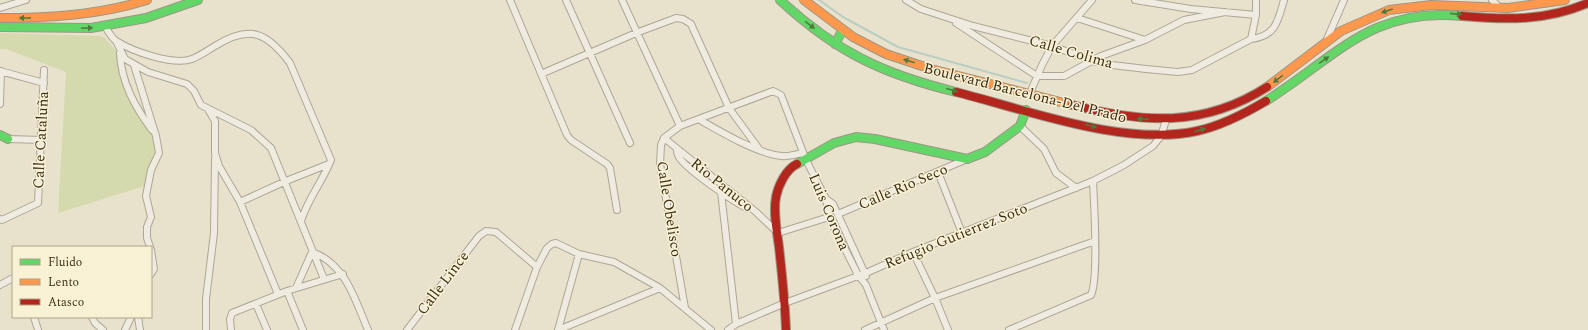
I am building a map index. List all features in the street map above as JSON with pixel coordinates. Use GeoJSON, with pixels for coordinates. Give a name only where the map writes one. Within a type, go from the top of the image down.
{"type":"FeatureCollection","features":[{"type":"Feature","properties":{"kind":"main road"},"geometry":{"type":"LineString","coordinates":[[0,18],[49,18],[102,12],[147,0]]}},
{"type":"Feature","properties":{"kind":"main road"},"geometry":{"type":"LineString","coordinates":[[0,27],[48,28],[105,26],[140,18],[198,0]]}},
{"type":"Feature","properties":{"kind":"main road","name":"Boulevard Barcelona-Del Prado"},"geometry":{"type":"LineString","coordinates":[[780,0],[835,44],[857,58],[914,81],[1105,129],[1161,136],[1194,132],[1228,121],[1258,108],[1355,38],[1380,25],[1425,14],[1450,13],[1501,19],[1536,18],[1558,15],[1588,3]]}},
{"type":"Feature","properties":{"kind":"main road","name":"Boulevard Barcelona-Del Prado"},"geometry":{"type":"LineString","coordinates":[[804,0],[842,31],[886,54],[926,66],[1132,119],[1166,120],[1192,118],[1225,109],[1249,98],[1272,84],[1340,32],[1391,9],[1421,4],[1500,8],[1565,0]]}},
{"type":"Feature","properties":{"kind":"main road"},"geometry":{"type":"LineString","coordinates":[[835,44],[842,31]]}},
{"type":"Feature","properties":{"kind":"main road"},"geometry":{"type":"LineString","coordinates":[[786,330],[786,303],[775,213],[776,197],[782,180],[793,166],[805,157],[834,143],[856,137],[875,139],[967,159],[985,152],[1020,126],[1026,110]]}},
{"type":"Feature","properties":{"kind":"street"},"geometry":{"type":"LineString","coordinates":[[0,8],[26,0]]}},
{"type":"Feature","properties":{"kind":"street"},"geometry":{"type":"LineString","coordinates":[[510,0],[568,135],[571,140],[607,164],[610,168],[617,210]]}},
{"type":"Feature","properties":{"kind":"street"},"geometry":{"type":"LineString","coordinates":[[566,0],[630,142]]}},
{"type":"Feature","properties":{"kind":"street"},"geometry":{"type":"LineString","coordinates":[[622,0],[680,126]]}},
{"type":"Feature","properties":{"kind":"street","name":"Calle Colima"},"geometry":{"type":"LineString","coordinates":[[906,0],[921,9],[948,18],[1052,46],[1093,60],[1112,65],[1178,72],[1192,70],[1251,39],[1261,38],[1272,31],[1279,19],[1284,0]]}},
{"type":"Feature","properties":{"kind":"street"},"geometry":{"type":"LineString","coordinates":[[1030,93],[1052,46],[1092,0]]}},
{"type":"Feature","properties":{"kind":"street"},"geometry":{"type":"LineString","coordinates":[[1135,0],[1256,15]]}},
{"type":"Feature","properties":{"kind":"street"},"geometry":{"type":"LineString","coordinates":[[1251,39],[1256,15],[1256,0]]}},
{"type":"Feature","properties":{"kind":"street"},"geometry":{"type":"LineString","coordinates":[[1326,42],[1344,0]]}},
{"type":"Feature","properties":{"kind":"street"},"geometry":{"type":"LineString","coordinates":[[1492,0],[1500,8]]}},
{"type":"Feature","properties":{"kind":"street"},"geometry":{"type":"LineString","coordinates":[[948,18],[1037,76],[1064,76],[1101,56],[1145,40],[1184,20],[1225,12]]}},
{"type":"Feature","properties":{"kind":"street"},"geometry":{"type":"LineString","coordinates":[[541,74],[636,32],[676,18],[683,18],[690,24],[729,108],[759,149]]}},
{"type":"Feature","properties":{"kind":"street"},"geometry":{"type":"LineString","coordinates":[[1077,18],[1145,40]]}},
{"type":"Feature","properties":{"kind":"street"},"geometry":{"type":"LineString","coordinates":[[105,26],[116,41],[125,59],[148,72],[187,84],[194,91],[201,105],[252,130],[271,148],[286,181],[312,252],[324,279]]}},
{"type":"Feature","properties":{"kind":"street"},"geometry":{"type":"LineString","coordinates":[[116,41],[148,55],[182,61],[197,57],[238,34],[246,32],[265,39],[281,51],[290,63],[331,160],[306,207],[301,221]]}},
{"type":"Feature","properties":{"kind":"street"},"geometry":{"type":"LineString","coordinates":[[120,51],[120,61],[127,86],[138,111],[156,136]]}},
{"type":"Feature","properties":{"kind":"street"},"geometry":{"type":"LineString","coordinates":[[134,65],[156,136],[159,153],[151,170],[146,196],[151,217],[144,246]]}},
{"type":"Feature","properties":{"kind":"street","name":"Calle Cataluña"},"geometry":{"type":"LineString","coordinates":[[0,219],[2,220],[38,203],[44,70]]}},
{"type":"Feature","properties":{"kind":"street","name":"Calle Cataluña"},"geometry":{"type":"LineString","coordinates":[[0,104],[1,71],[44,83]]}},
{"type":"Feature","properties":{"kind":"street","name":"Calle Obelisco"},"geometry":{"type":"LineString","coordinates":[[685,308],[660,164],[661,145],[664,138],[680,126],[700,120],[770,92],[777,93]]}},
{"type":"Feature","properties":{"kind":"street","name":"Luis Corona"},"geometry":{"type":"LineString","coordinates":[[777,93],[781,95],[805,157],[826,199],[829,217],[858,276],[866,285],[884,330]]}},
{"type":"Feature","properties":{"kind":"street"},"geometry":{"type":"LineString","coordinates":[[206,330],[206,299],[214,233],[215,153],[215,121],[208,109]]}},
{"type":"Feature","properties":{"kind":"street"},"geometry":{"type":"LineString","coordinates":[[700,120],[724,134],[759,149],[782,156],[805,157]]}},
{"type":"Feature","properties":{"kind":"street","name":"Refugio Gutierrez Soto"},"geometry":{"type":"LineString","coordinates":[[728,330],[736,324],[786,303],[866,273],[913,252],[1093,181],[1124,165],[1153,146],[1161,136],[1166,120]]}},
{"type":"Feature","properties":{"kind":"street"},"geometry":{"type":"LineString","coordinates":[[1020,126],[1044,149],[1056,174],[1076,188]]}},
{"type":"Feature","properties":{"kind":"street","name":"Rio Panuco"},"geometry":{"type":"LineString","coordinates":[[664,138],[756,212],[778,233]]}},
{"type":"Feature","properties":{"kind":"street"},"geometry":{"type":"LineString","coordinates":[[3,139],[42,140]]}},
{"type":"Feature","properties":{"kind":"street"},"geometry":{"type":"LineString","coordinates":[[677,149],[677,155],[680,158],[721,192],[739,204],[756,212]]}},
{"type":"Feature","properties":{"kind":"street"},"geometry":{"type":"LineString","coordinates":[[215,153],[219,166],[240,202],[245,219],[278,294]]}},
{"type":"Feature","properties":{"kind":"street","name":"Calle Rio Seco"},"geometry":{"type":"LineString","coordinates":[[838,214],[967,159]]}},
{"type":"Feature","properties":{"kind":"street"},"geometry":{"type":"LineString","coordinates":[[240,202],[286,181],[329,164]]}},
{"type":"Feature","properties":{"kind":"street"},"geometry":{"type":"LineString","coordinates":[[938,172],[962,233]]}},
{"type":"Feature","properties":{"kind":"street"},"geometry":{"type":"LineString","coordinates":[[1009,330],[1086,298],[1092,292],[1095,241],[1093,181]]}},
{"type":"Feature","properties":{"kind":"street"},"geometry":{"type":"LineString","coordinates":[[721,192],[736,324]]}},
{"type":"Feature","properties":{"kind":"street"},"geometry":{"type":"LineString","coordinates":[[826,199],[833,204],[866,273],[866,285]]}},
{"type":"Feature","properties":{"kind":"street"},"geometry":{"type":"LineString","coordinates":[[778,233],[829,217]]}},
{"type":"Feature","properties":{"kind":"street","name":"Calle Lince"},"geometry":{"type":"LineString","coordinates":[[407,330],[479,236],[486,231],[496,232],[537,267]]}},
{"type":"Feature","properties":{"kind":"street"},"geometry":{"type":"LineString","coordinates":[[147,238],[150,246]]}},
{"type":"Feature","properties":{"kind":"street"},"geometry":{"type":"LineString","coordinates":[[865,330],[935,298],[1095,241]]}},
{"type":"Feature","properties":{"kind":"street"},"geometry":{"type":"LineString","coordinates":[[515,330],[537,267],[547,248],[556,243],[580,254],[614,262],[660,288],[711,330]]}},
{"type":"Feature","properties":{"kind":"street"},"geometry":{"type":"LineString","coordinates":[[312,252],[321,255],[343,274],[368,330]]}},
{"type":"Feature","properties":{"kind":"street"},"geometry":{"type":"LineString","coordinates":[[296,288],[312,252]]}},
{"type":"Feature","properties":{"kind":"street"},"geometry":{"type":"LineString","coordinates":[[913,252],[935,298],[948,330]]}},
{"type":"Feature","properties":{"kind":"street"},"geometry":{"type":"LineString","coordinates":[[558,330],[580,254]]}},
{"type":"Feature","properties":{"kind":"street"},"geometry":{"type":"LineString","coordinates":[[152,256],[154,269],[152,272]]}},
{"type":"Feature","properties":{"kind":"street"},"geometry":{"type":"LineString","coordinates":[[231,330],[230,319],[232,314],[278,294],[343,274]]}},
{"type":"Feature","properties":{"kind":"street"},"geometry":{"type":"LineString","coordinates":[[0,285],[12,279]]}},
{"type":"Feature","properties":{"kind":"street"},"geometry":{"type":"LineString","coordinates":[[558,330],[660,288]]}},
{"type":"Feature","properties":{"kind":"street"},"geometry":{"type":"LineString","coordinates":[[287,291],[303,330]]}},
{"type":"Feature","properties":{"kind":"street"},"geometry":{"type":"LineString","coordinates":[[256,304],[267,330]]}},
{"type":"Feature","properties":{"kind":"street"},"geometry":{"type":"LineString","coordinates":[[34,318],[38,330]]}},
{"type":"Feature","properties":{"kind":"street"},"geometry":{"type":"LineString","coordinates":[[92,318],[95,323],[103,330]]}},
{"type":"Feature","properties":{"kind":"street"},"geometry":{"type":"LineString","coordinates":[[125,330],[131,318]]}},
{"type":"Feature","properties":{"kind":"street"},"geometry":{"type":"LineString","coordinates":[[138,318],[140,330]]}},
{"type":"Feature","properties":{"kind":"green space"},"geometry":{"type":"Polygon","coordinates":[[[0,33],[104,37],[118,53],[127,86],[156,136],[159,153],[148,185],[58,213],[66,72],[6,49],[0,49],[0,33]]]}},
{"type":"Feature","properties":{"kind":"waterway"},"geometry":{"type":"LineString","coordinates":[[819,0],[843,17],[898,47],[1027,83]]}},
{"type":"Feature","properties":{"kind":"traffic: fast"},"geometry":{"type":"LineString","coordinates":[[0,27],[91,28],[146,18],[198,0]]}},
{"type":"Feature","properties":{"kind":"traffic: fast"},"geometry":{"type":"LineString","coordinates":[[780,0],[821,34],[862,59],[883,69],[956,92]]}},
{"type":"Feature","properties":{"kind":"traffic: fast"},"geometry":{"type":"LineString","coordinates":[[1266,101],[1335,52],[1378,27],[1403,19],[1430,15],[1462,16]]}},
{"type":"Feature","properties":{"kind":"traffic: fast"},"geometry":{"type":"LineString","coordinates":[[835,44],[842,31]]}},
{"type":"Feature","properties":{"kind":"traffic: fast"},"geometry":{"type":"LineString","coordinates":[[797,164],[834,143],[856,137],[875,139],[967,159],[985,152],[1020,126],[1026,110]]}},
{"type":"Feature","properties":{"kind":"traffic: fast"},"geometry":{"type":"LineString","coordinates":[[0,135],[8,139]]}},
{"type":"Feature","properties":{"kind":"traffic: slow"},"geometry":{"type":"LineString","coordinates":[[0,18],[74,15],[111,9],[147,0]]}},
{"type":"Feature","properties":{"kind":"traffic: slow"},"geometry":{"type":"LineString","coordinates":[[804,0],[853,37],[886,54],[931,69],[1072,105]]}},
{"type":"Feature","properties":{"kind":"traffic: slow"},"geometry":{"type":"LineString","coordinates":[[1267,87],[1341,31],[1389,10],[1431,5],[1508,8],[1565,0]]}},
{"type":"Feature","properties":{"kind":"traffic: jam"},"geometry":{"type":"LineString","coordinates":[[1462,16],[1526,18],[1557,13],[1588,3]]}},
{"type":"Feature","properties":{"kind":"traffic: jam"},"geometry":{"type":"LineString","coordinates":[[1072,105],[1123,116],[1172,118],[1220,110],[1267,87]]}},
{"type":"Feature","properties":{"kind":"traffic: jam"},"geometry":{"type":"LineString","coordinates":[[956,92],[1076,124],[1139,134],[1169,135],[1197,131],[1215,126],[1266,101]]}},
{"type":"Feature","properties":{"kind":"traffic: jam"},"geometry":{"type":"LineString","coordinates":[[786,330],[775,203],[783,178],[789,170],[797,164]]}}]}
